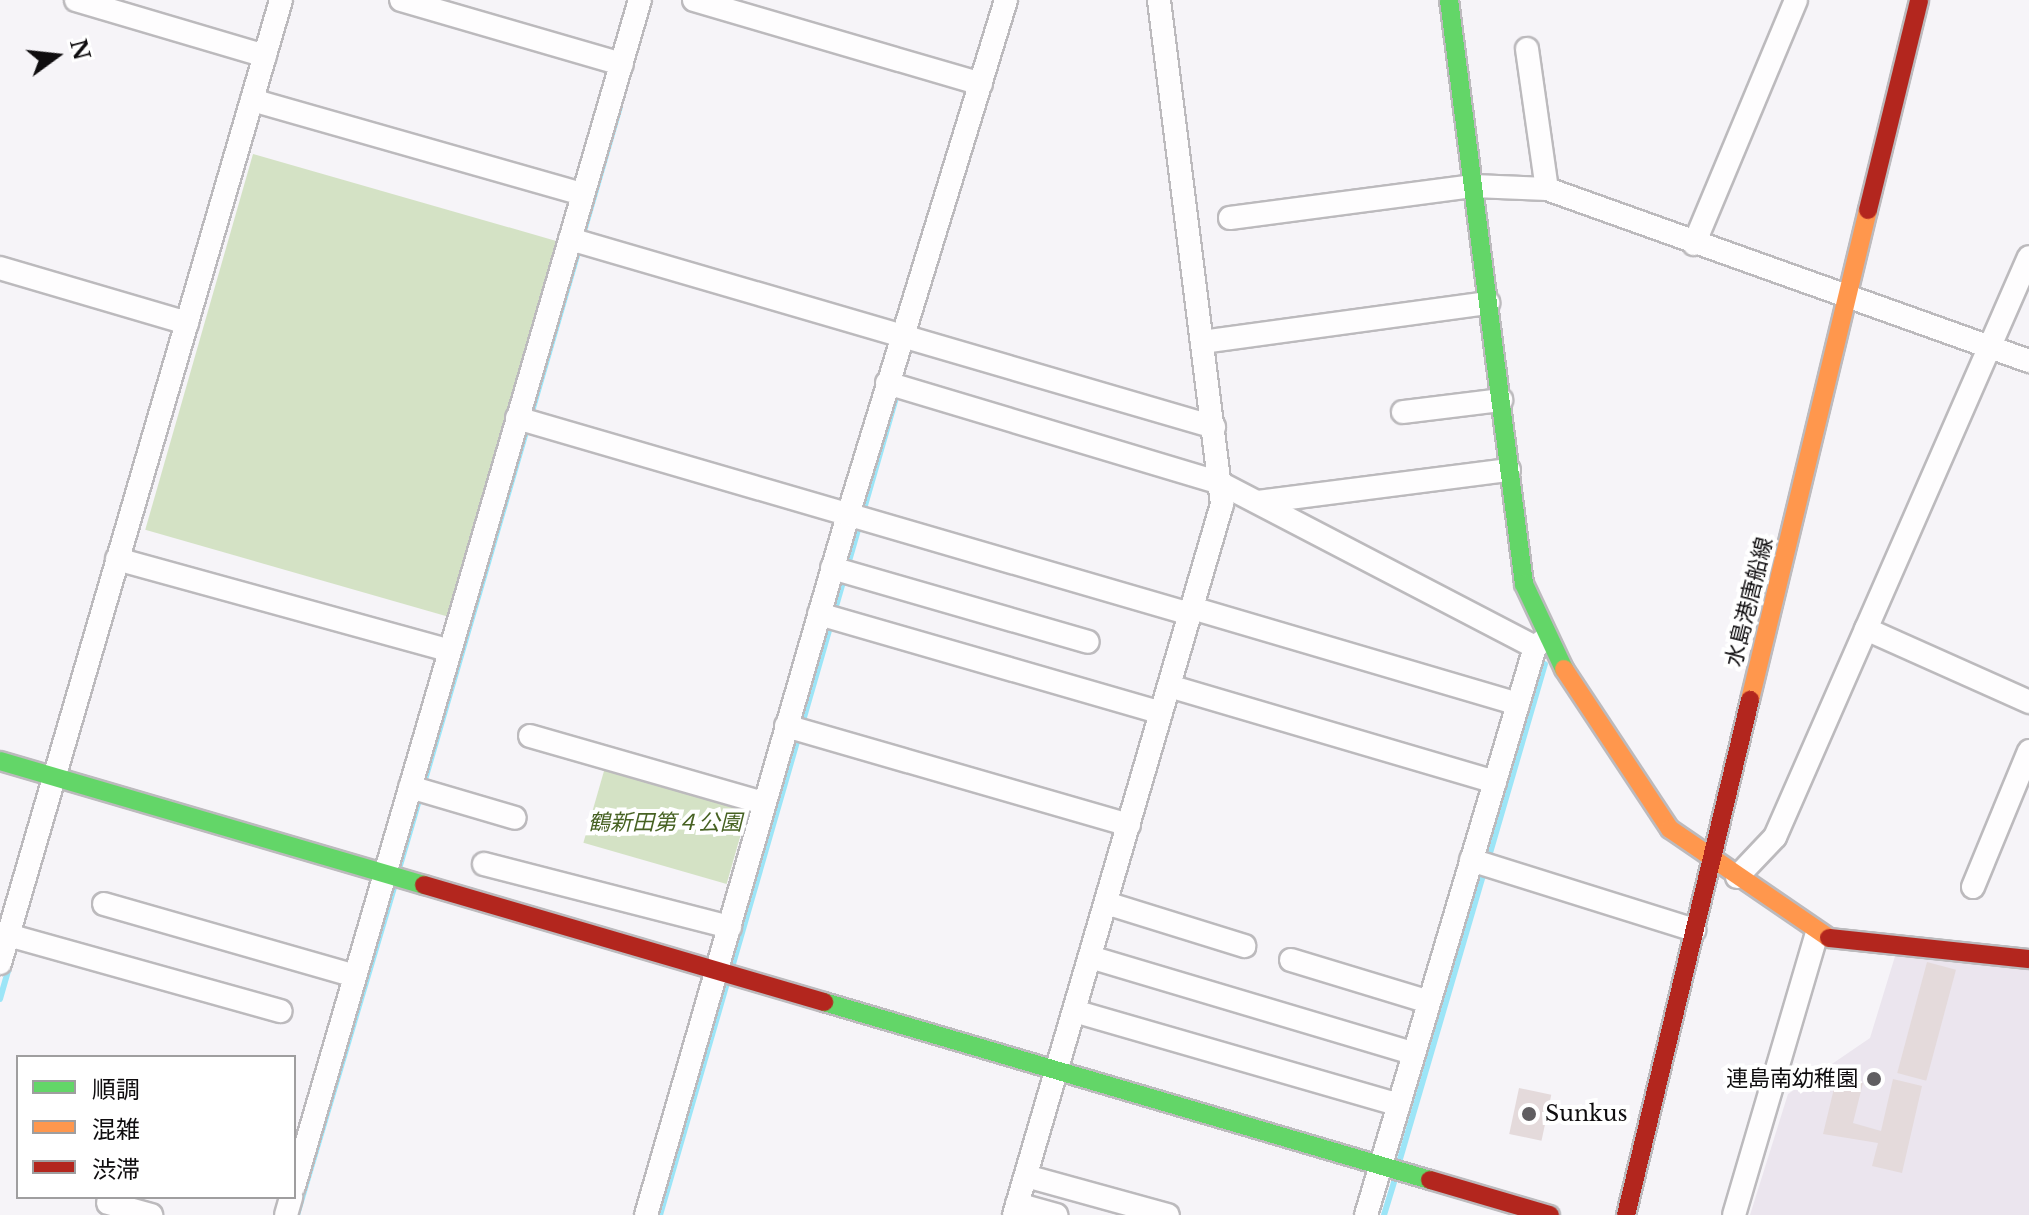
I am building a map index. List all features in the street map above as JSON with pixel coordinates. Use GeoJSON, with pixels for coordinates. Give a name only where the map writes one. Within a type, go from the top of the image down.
{"type":"FeatureCollection","features":[{"type":"Feature","properties":{"kind":"street"},"geometry":{"type":"LineString","coordinates":[[76,0],[265,56]]}},
{"type":"Feature","properties":{"kind":"street"},"geometry":{"type":"LineString","coordinates":[[0,963],[14,937],[124,561],[187,323],[258,102],[265,56],[281,0]]}},
{"type":"Feature","properties":{"kind":"street"},"geometry":{"type":"LineString","coordinates":[[401,0],[622,64]]}},
{"type":"Feature","properties":{"kind":"street"},"geometry":{"type":"LineString","coordinates":[[296,1171],[300,1142],[355,976],[394,876],[418,789],[448,650],[525,421],[577,240],[583,194],[640,0]]}},
{"type":"Feature","properties":{"kind":"street"},"geometry":{"type":"LineString","coordinates":[[694,0],[981,84]]}},
{"type":"Feature","properties":{"kind":"street"},"geometry":{"type":"LineString","coordinates":[[646,1215],[725,974],[730,927],[764,803],[795,729],[1006,0]]}},
{"type":"Feature","properties":{"kind":"street"},"geometry":{"type":"LineString","coordinates":[[1056,1215],[1016,1210],[1222,504],[1159,0]]}},
{"type":"Feature","properties":{"kind":"street"},"geometry":{"type":"LineString","coordinates":[[1449,0],[1480,186],[1488,303],[1524,584],[1540,643],[1651,804],[1711,862],[1817,933],[2028,957]]}},
{"type":"Feature","properties":{"kind":"street"},"geometry":{"type":"LineString","coordinates":[[1694,244],[1796,0]]}},
{"type":"Feature","properties":{"kind":"street","name":"水島港唐船線"},"geometry":{"type":"LineString","coordinates":[[1626,1215],[1919,0]]}},
{"type":"Feature","properties":{"kind":"street"},"geometry":{"type":"LineString","coordinates":[[1527,49],[1547,189]]}},
{"type":"Feature","properties":{"kind":"street"},"geometry":{"type":"LineString","coordinates":[[258,102],[583,194]]}},
{"type":"Feature","properties":{"kind":"street"},"geometry":{"type":"LineString","coordinates":[[1230,218],[1480,186],[1547,189],[1694,244],[1848,292],[1992,344],[2029,361]]}},
{"type":"Feature","properties":{"kind":"street"},"geometry":{"type":"LineString","coordinates":[[577,240],[1214,427]]}},
{"type":"Feature","properties":{"kind":"street"},"geometry":{"type":"LineString","coordinates":[[1737,877],[1775,837],[2029,257]]}},
{"type":"Feature","properties":{"kind":"street"},"geometry":{"type":"LineString","coordinates":[[0,268],[187,323]]}},
{"type":"Feature","properties":{"kind":"street"},"geometry":{"type":"LineString","coordinates":[[1202,342],[1488,303]]}},
{"type":"Feature","properties":{"kind":"street"},"geometry":{"type":"LineString","coordinates":[[895,386],[1220,483],[1540,643]]}},
{"type":"Feature","properties":{"kind":"street"},"geometry":{"type":"LineString","coordinates":[[1403,412],[1501,400]]}},
{"type":"Feature","properties":{"kind":"street"},"geometry":{"type":"LineString","coordinates":[[525,421],[856,519],[1518,704]]}},
{"type":"Feature","properties":{"kind":"street"},"geometry":{"type":"LineString","coordinates":[[1258,502],[1509,470]]}},
{"type":"Feature","properties":{"kind":"street"},"geometry":{"type":"LineString","coordinates":[[124,561],[448,650]]}},
{"type":"Feature","properties":{"kind":"street"},"geometry":{"type":"LineString","coordinates":[[841,570],[1088,642]]}},
{"type":"Feature","properties":{"kind":"street"},"geometry":{"type":"LineString","coordinates":[[827,617],[1161,713]]}},
{"type":"Feature","properties":{"kind":"street"},"geometry":{"type":"LineString","coordinates":[[1866,629],[2029,702]]}},
{"type":"Feature","properties":{"kind":"street"},"geometry":{"type":"LineString","coordinates":[[1366,1215],[1391,1168],[1399,1105],[1413,1053],[1481,863],[1495,782],[1540,643]]}},
{"type":"Feature","properties":{"kind":"street"},"geometry":{"type":"LineString","coordinates":[[1169,686],[1495,782]]}},
{"type":"Feature","properties":{"kind":"street"},"geometry":{"type":"LineString","coordinates":[[795,729],[1129,825]]}},
{"type":"Feature","properties":{"kind":"street"},"geometry":{"type":"LineString","coordinates":[[530,736],[764,803]]}},
{"type":"Feature","properties":{"kind":"street"},"geometry":{"type":"LineString","coordinates":[[1973,887],[2029,751]]}},
{"type":"Feature","properties":{"kind":"street"},"geometry":{"type":"LineString","coordinates":[[0,761],[1550,1215]]}},
{"type":"Feature","properties":{"kind":"street"},"geometry":{"type":"LineString","coordinates":[[418,789],[515,818]]}},
{"type":"Feature","properties":{"kind":"street"},"geometry":{"type":"LineString","coordinates":[[1481,863],[1694,930]]}},
{"type":"Feature","properties":{"kind":"street"},"geometry":{"type":"LineString","coordinates":[[484,864],[730,927]]}},
{"type":"Feature","properties":{"kind":"street"},"geometry":{"type":"LineString","coordinates":[[1106,903],[1244,946]]}},
{"type":"Feature","properties":{"kind":"street"},"geometry":{"type":"LineString","coordinates":[[104,904],[355,976]]}},
{"type":"Feature","properties":{"kind":"street"},"geometry":{"type":"LineString","coordinates":[[1734,1215],[1817,933]]}},
{"type":"Feature","properties":{"kind":"street"},"geometry":{"type":"LineString","coordinates":[[14,937],[281,1011]]}},
{"type":"Feature","properties":{"kind":"street"},"geometry":{"type":"LineString","coordinates":[[1090,957],[1413,1053]]}},
{"type":"Feature","properties":{"kind":"street"},"geometry":{"type":"LineString","coordinates":[[1291,960],[1429,1002]]}},
{"type":"Feature","properties":{"kind":"street"},"geometry":{"type":"LineString","coordinates":[[1074,1011],[1399,1105]]}},
{"type":"Feature","properties":{"kind":"street"},"geometry":{"type":"LineString","coordinates":[[1026,1176],[1168,1215]]}},
{"type":"Feature","properties":{"kind":"street"},"geometry":{"type":"LineString","coordinates":[[108,1203],[151,1215]]}},
{"type":"Feature","properties":{"kind":"shaded area"},"geometry":{"type":"Polygon","coordinates":[[[1896,953],[2029,966],[2029,1215],[1750,1215],[1788,1094],[1870,1038],[1896,953]]]}},
{"type":"Feature","properties":{"kind":"green space"},"geometry":{"type":"Polygon","coordinates":[[[253,154],[560,242],[452,618],[145,530],[253,154]]]}},
{"type":"Feature","properties":{"kind":"green space","name":"鶴新田第４公園"},"geometry":{"type":"Polygon","coordinates":[[[606,764],[749,805],[727,884],[583,843],[606,764]]]}},
{"type":"Feature","properties":{"kind":"building"},"geometry":{"type":"Polygon","coordinates":[[[1927,962],[1956,970],[1926,1081],[1897,1073],[1927,962]]]}},
{"type":"Feature","properties":{"kind":"building"},"geometry":{"type":"Polygon","coordinates":[[[1837,1076],[1863,1083],[1853,1123],[1881,1131],[1893,1079],[1922,1086],[1902,1173],[1872,1166],[1878,1143],[1823,1134],[1837,1076]]]}},
{"type":"Feature","properties":{"kind":"building","name":"Sunkus"},"geometry":{"type":"Polygon","coordinates":[[[1519,1088],[1551,1095],[1542,1141],[1509,1134],[1519,1088]]]}},
{"type":"Feature","properties":{"kind":"waterway"},"geometry":{"type":"LineString","coordinates":[[531,415],[620,107]]}},
{"type":"Feature","properties":{"kind":"waterway"},"geometry":{"type":"LineString","coordinates":[[733,964],[898,391]]}},
{"type":"Feature","properties":{"kind":"waterway"},"geometry":{"type":"LineString","coordinates":[[399,869],[528,426]]}},
{"type":"Feature","properties":{"kind":"waterway"},"geometry":{"type":"LineString","coordinates":[[1488,860],[1545,664]]}},
{"type":"Feature","properties":{"kind":"waterway"},"geometry":{"type":"LineString","coordinates":[[1400,1159],[1484,871]]}},
{"type":"Feature","properties":{"kind":"waterway"},"geometry":{"type":"LineString","coordinates":[[297,1215],[394,887]]}},
{"type":"Feature","properties":{"kind":"waterway"},"geometry":{"type":"LineString","coordinates":[[0,999],[10,964]]}},
{"type":"Feature","properties":{"kind":"waterway"},"geometry":{"type":"LineString","coordinates":[[660,1215],[727,983]]}},
{"type":"Feature","properties":{"kind":"waterway"},"geometry":{"type":"LineString","coordinates":[[1384,1215],[1395,1178]]}},
{"type":"Feature","properties":{"kind":"traffic: fast"},"geometry":{"type":"LineString","coordinates":[[1449,0],[1524,584],[1564,669]]}},
{"type":"Feature","properties":{"kind":"traffic: fast"},"geometry":{"type":"LineString","coordinates":[[0,761],[424,885]]}},
{"type":"Feature","properties":{"kind":"traffic: fast"},"geometry":{"type":"LineString","coordinates":[[824,1002],[1430,1180]]}},
{"type":"Feature","properties":{"kind":"traffic: slow"},"geometry":{"type":"LineString","coordinates":[[1750,700],[1868,210]]}},
{"type":"Feature","properties":{"kind":"traffic: slow"},"geometry":{"type":"LineString","coordinates":[[1564,669],[1670,829],[1829,938]]}},
{"type":"Feature","properties":{"kind":"traffic: jam"},"geometry":{"type":"LineString","coordinates":[[1868,210],[1919,0]]}},
{"type":"Feature","properties":{"kind":"traffic: jam"},"geometry":{"type":"LineString","coordinates":[[1626,1215],[1750,700]]}},
{"type":"Feature","properties":{"kind":"traffic: jam"},"geometry":{"type":"LineString","coordinates":[[424,885],[824,1002]]}},
{"type":"Feature","properties":{"kind":"traffic: jam"},"geometry":{"type":"LineString","coordinates":[[1829,938],[2029,959]]}},
{"type":"Feature","properties":{"kind":"traffic: jam"},"geometry":{"type":"LineString","coordinates":[[1430,1180],[1550,1215]]}},
{"type":"Feature","properties":{"kind":"place","name":"連島南幼稚園"},"geometry":{"type":"Point","coordinates":[1874,1079]}},
{"type":"Feature","properties":{"kind":"place","name":"Sunkus"},"geometry":{"type":"Point","coordinates":[1529,1114]}}]}
